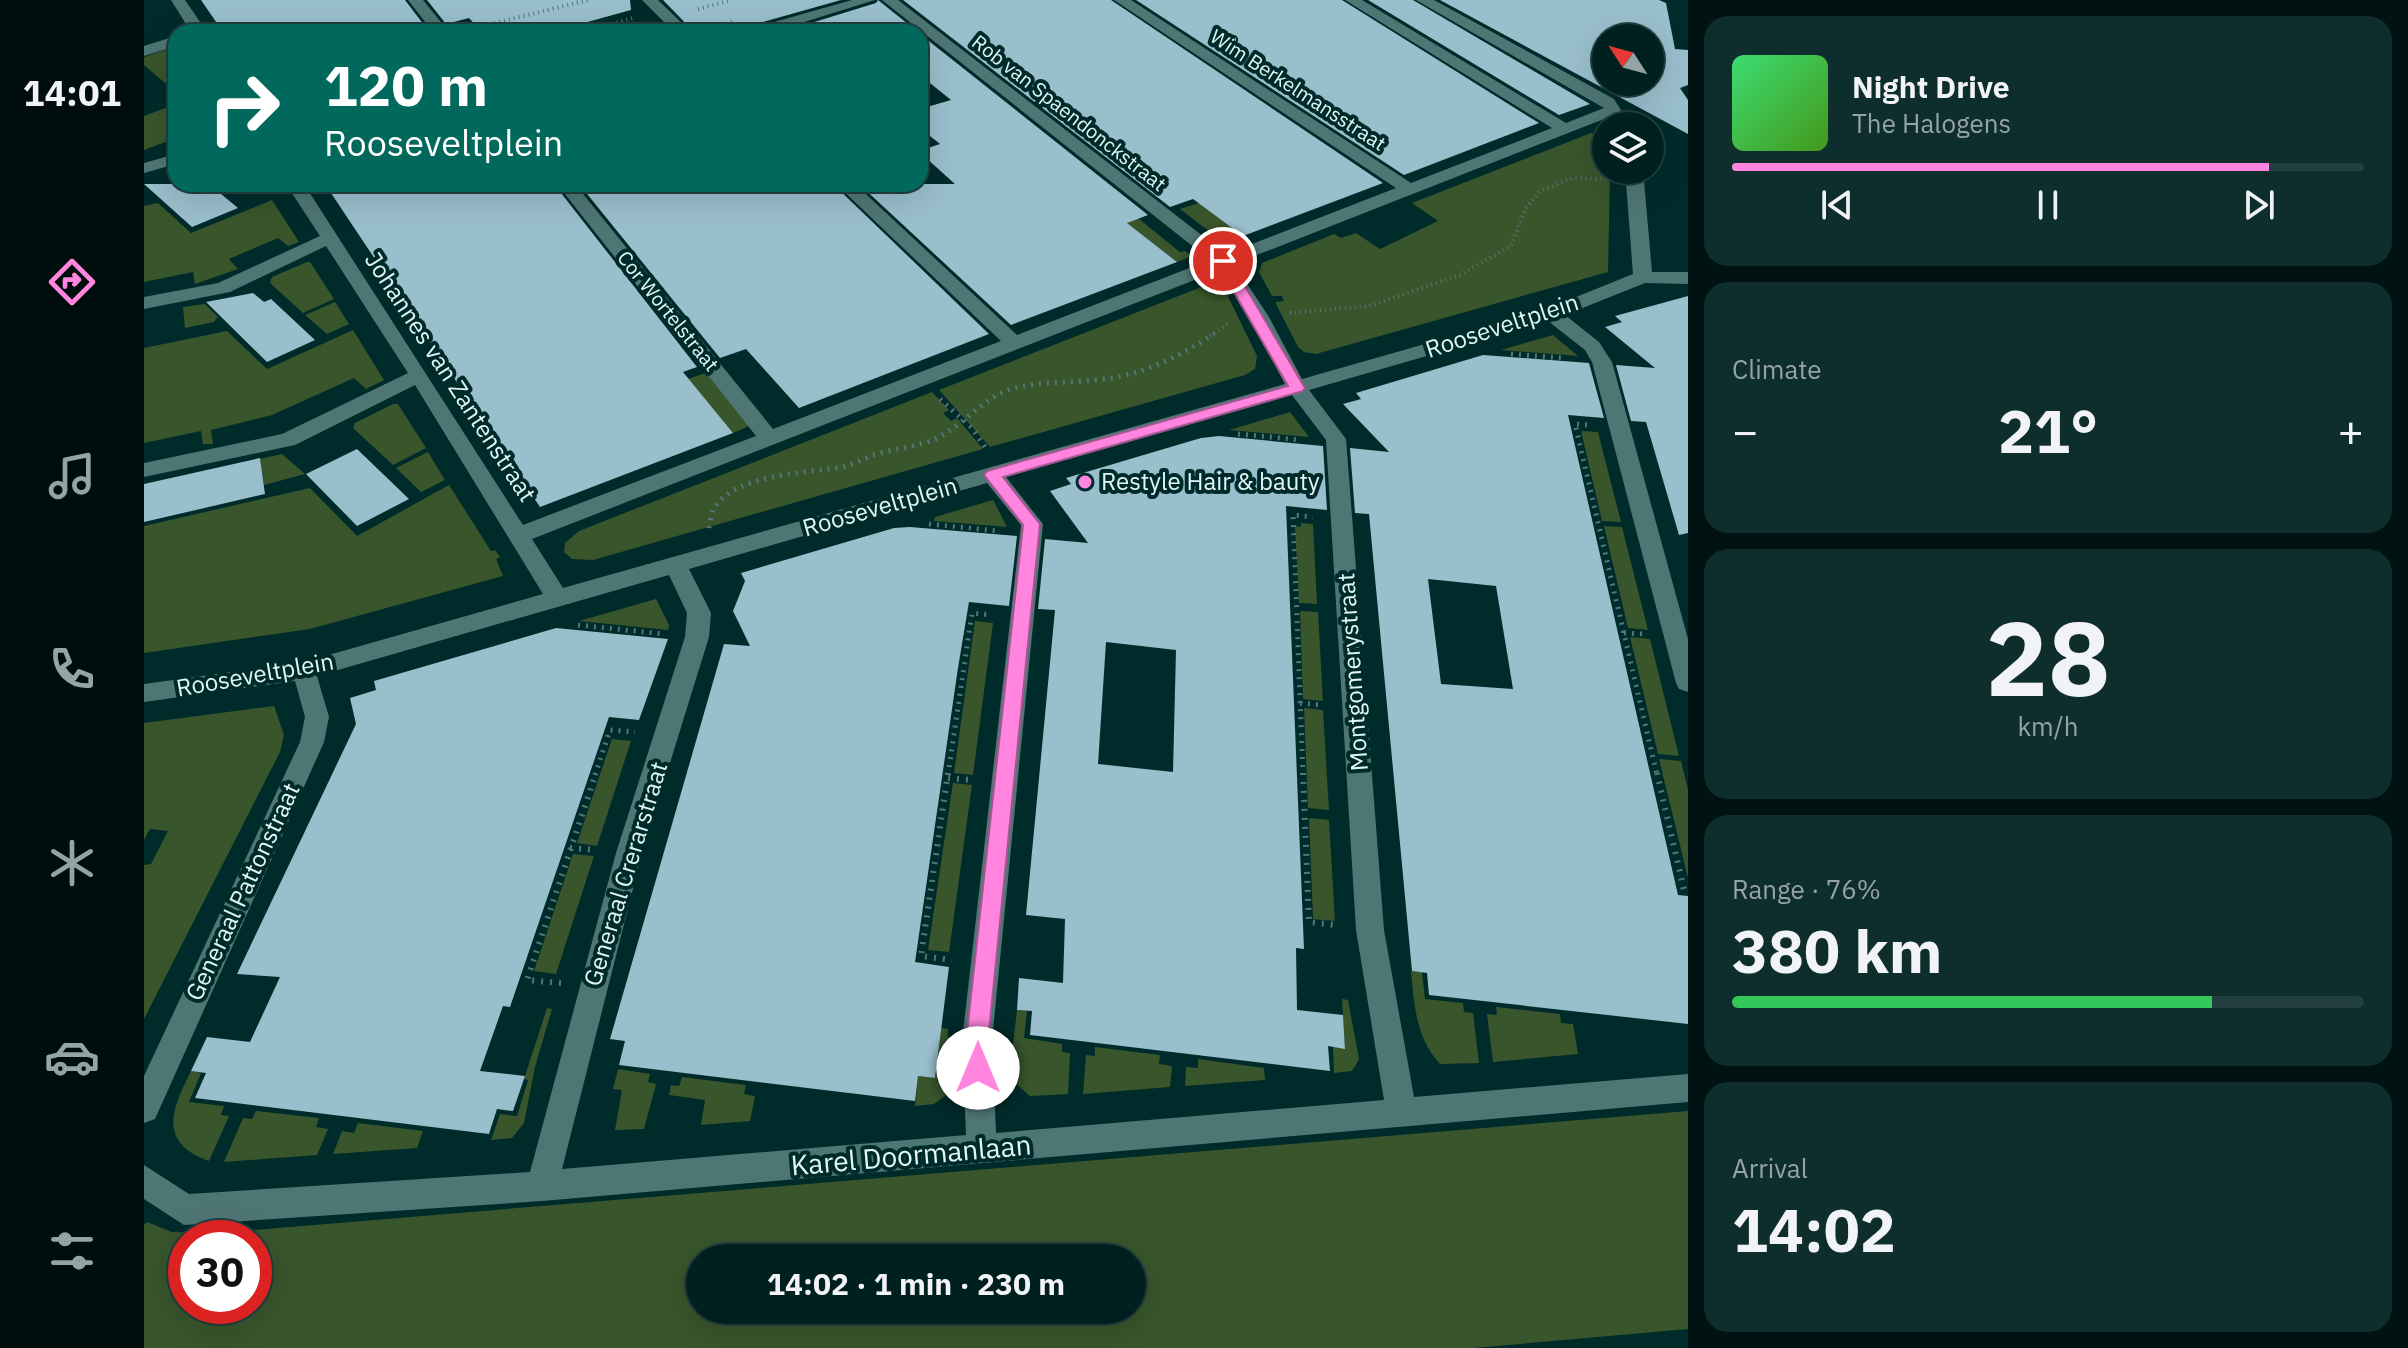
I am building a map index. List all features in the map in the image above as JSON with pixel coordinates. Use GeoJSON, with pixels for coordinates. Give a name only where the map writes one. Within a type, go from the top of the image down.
{"type":"FeatureCollection","features":[{"type":"Feature","properties":{"kind":"street"},"geometry":{"type":"LineString","coordinates":[[178,0],[194,24]]}},
{"type":"Feature","properties":{"kind":"street"},"geometry":{"type":"LineString","coordinates":[[415,0],[434,24]]}},
{"type":"Feature","properties":{"kind":"street"},"geometry":{"type":"LineString","coordinates":[[783,24],[868,0]]}},
{"type":"Feature","properties":{"kind":"street","name":"Rob van Spaendonckstraat"},"geometry":{"type":"LineString","coordinates":[[889,0],[920,24]]}},
{"type":"Feature","properties":{"kind":"street","name":"Wim Berkelmansstraat"},"geometry":{"type":"LineString","coordinates":[[1121,0],[1410,190]]}},
{"type":"Feature","properties":{"kind":"street"},"geometry":{"type":"LineString","coordinates":[[1352,0],[1565,129]]}},
{"type":"Feature","properties":{"kind":"street"},"geometry":{"type":"LineString","coordinates":[[1429,4],[1459,0]]}},
{"type":"Feature","properties":{"kind":"street"},"geometry":{"type":"LineString","coordinates":[[520,535],[1614,110],[1608,102],[1429,4]]}},
{"type":"Feature","properties":{"kind":"street"},"geometry":{"type":"LineString","coordinates":[[655,5],[675,24]]}},
{"type":"Feature","properties":{"kind":"street","name":"Rob van Spaendonckstraat"},"geometry":{"type":"LineString","coordinates":[[928,30],[1223,261]]}},
{"type":"Feature","properties":{"kind":"street"},"geometry":{"type":"LineString","coordinates":[[144,51],[168,44]]}},
{"type":"Feature","properties":{"kind":"street"},"geometry":{"type":"LineString","coordinates":[[144,168],[168,161]]}},
{"type":"Feature","properties":{"kind":"street"},"geometry":{"type":"LineString","coordinates":[[1634,184],[1643,277],[1688,278]]}},
{"type":"Feature","properties":{"kind":"street","name":"Johannes van Zantenstraat"},"geometry":{"type":"LineString","coordinates":[[300,192],[419,375],[558,599]]}},
{"type":"Feature","properties":{"kind":"street","name":"Cor Wortelstraat"},"geometry":{"type":"LineString","coordinates":[[572,192],[769,438]]}},
{"type":"Feature","properties":{"kind":"street"},"geometry":{"type":"LineString","coordinates":[[854,192],[1015,343]]}},
{"type":"Feature","properties":{"kind":"street"},"geometry":{"type":"LineString","coordinates":[[144,303],[223,288],[329,238]]}},
{"type":"Feature","properties":{"kind":"street"},"geometry":{"type":"LineString","coordinates":[[1223,261],[1259,317],[1297,388],[1337,443]]}},
{"type":"Feature","properties":{"kind":"street","name":"Rooseveltplein"},"geometry":{"type":"LineString","coordinates":[[144,693],[304,671],[1551,314],[1643,277]]}},
{"type":"Feature","properties":{"kind":"street"},"geometry":{"type":"LineString","coordinates":[[1551,314],[1592,346],[1602,362],[1688,683]]}},
{"type":"Feature","properties":{"kind":"street"},"geometry":{"type":"LineString","coordinates":[[144,470],[288,440],[419,375]]}},
{"type":"Feature","properties":{"kind":"street","name":"Montgomerystraat"},"geometry":{"type":"LineString","coordinates":[[1337,443],[1370,930],[1382,1014],[1402,1114]]}},
{"type":"Feature","properties":{"kind":"street"},"geometry":{"type":"LineString","coordinates":[[982,1149],[977,1041],[1032,524],[998,473]]}},
{"type":"Feature","properties":{"kind":"street","name":"Generaal Crerarstraat"},"geometry":{"type":"LineString","coordinates":[[542,1186],[629,853],[697,637],[699,613],[676,566]]}},
{"type":"Feature","properties":{"kind":"street","name":"Generaal Pattonstraat"},"geometry":{"type":"LineString","coordinates":[[144,1109],[312,742],[317,717],[304,671]]}},
{"type":"Feature","properties":{"kind":"street","name":"Karel Doormanlaan"},"geometry":{"type":"LineString","coordinates":[[144,1180],[184,1210],[542,1186],[1688,1088]]}},
{"type":"Feature","properties":{"kind":"path"},"geometry":{"type":"LineString","coordinates":[[565,0],[567,6]]}},
{"type":"Feature","properties":{"kind":"path"},"geometry":{"type":"LineString","coordinates":[[492,24],[588,0]]}},
{"type":"Feature","properties":{"kind":"path"},"geometry":{"type":"LineString","coordinates":[[604,24],[655,5]]}},
{"type":"Feature","properties":{"kind":"path"},"geometry":{"type":"LineString","coordinates":[[718,552],[709,529],[709,515],[719,502],[744,486],[783,474],[849,465],[879,453],[902,450],[936,439],[1000,393],[1025,385],[1102,380],[1164,365],[1184,350],[1207,341],[1235,320],[1316,309],[1366,307],[1390,301],[1480,265],[1506,251],[1520,236],[1524,210],[1536,193],[1550,185],[1577,178],[1592,178]]}},
{"type":"Feature","properties":{"kind":"path"},"geometry":{"type":"LineString","coordinates":[[1463,339],[1495,353],[1602,362]]}},
{"type":"Feature","properties":{"kind":"path"},"geometry":{"type":"LineString","coordinates":[[918,380],[964,421],[998,473]]}},
{"type":"Feature","properties":{"kind":"path"},"geometry":{"type":"LineString","coordinates":[[1193,418],[1220,433],[1337,443]]}},
{"type":"Feature","properties":{"kind":"path"},"geometry":{"type":"LineString","coordinates":[[1620,427],[1575,424],[1684,890],[1688,890]]}},
{"type":"Feature","properties":{"kind":"path"},"geometry":{"type":"LineString","coordinates":[[900,501],[926,523],[1031,535]]}},
{"type":"Feature","properties":{"kind":"path"},"geometry":{"type":"LineString","coordinates":[[1342,519],[1293,515],[1309,922],[1370,930]]}},
{"type":"Feature","properties":{"kind":"path"},"geometry":{"type":"LineString","coordinates":[[558,599],[571,624],[697,637]]}},
{"type":"Feature","properties":{"kind":"path"},"geometry":{"type":"LineString","coordinates":[[985,965],[921,956],[972,613],[1021,618]]}},
{"type":"Feature","properties":{"kind":"path"},"geometry":{"type":"LineString","coordinates":[[592,987],[527,980],[610,730],[668,735]]}},
{"type":"Feature","properties":{"kind":"green space"},"geometry":{"type":"Polygon","coordinates":[[[168,49],[168,82],[165,83],[144,65],[144,57],[168,49]]]}},
{"type":"Feature","properties":{"kind":"green space"},"geometry":{"type":"Polygon","coordinates":[[[168,107],[168,141],[144,150],[144,116],[168,107]]]}},
{"type":"Feature","properties":{"kind":"green space"},"geometry":{"type":"Polygon","coordinates":[[[1592,133],[1592,184],[1610,184],[1608,272],[1316,354],[1304,352],[1298,347],[1275,302],[1284,301],[1282,296],[1272,296],[1259,272],[1262,263],[1334,234],[1341,238],[1356,233],[1380,249],[1438,221],[1412,203],[1592,133]]]}},
{"type":"Feature","properties":{"kind":"green space"},"geometry":{"type":"Polygon","coordinates":[[[272,200],[299,242],[288,246],[278,238],[229,259],[238,269],[195,284],[193,272],[144,282],[144,206],[158,203],[191,233],[272,200]]]}},
{"type":"Feature","properties":{"kind":"green space"},"geometry":{"type":"Polygon","coordinates":[[[1199,203],[1244,236],[1226,244],[1180,209],[1199,203]]]}},
{"type":"Feature","properties":{"kind":"green space"},"geometry":{"type":"Polygon","coordinates":[[[1134,215],[1180,252],[1185,251],[1192,256],[1177,262],[1123,220],[1134,215]]]}},
{"type":"Feature","properties":{"kind":"green space"},"geometry":{"type":"Polygon","coordinates":[[[310,262],[334,299],[303,313],[270,283],[272,277],[310,262]]]}},
{"type":"Feature","properties":{"kind":"green space"},"geometry":{"type":"Polygon","coordinates":[[[1209,284],[1224,288],[1257,356],[1255,369],[1245,375],[990,447],[939,390],[1209,284]]]}},
{"type":"Feature","properties":{"kind":"green space"},"geometry":{"type":"Polygon","coordinates":[[[335,302],[349,324],[327,334],[305,315],[335,302]]]}},
{"type":"Feature","properties":{"kind":"green space"},"geometry":{"type":"Polygon","coordinates":[[[205,304],[218,317],[214,322],[185,328],[183,307],[205,304]]]}},
{"type":"Feature","properties":{"kind":"green space"},"geometry":{"type":"Polygon","coordinates":[[[353,330],[384,380],[366,389],[354,378],[272,415],[211,430],[213,444],[203,444],[201,431],[144,443],[144,348],[227,331],[267,369],[353,330]]]}},
{"type":"Feature","properties":{"kind":"green space"},"geometry":{"type":"Polygon","coordinates":[[[1553,335],[1578,356],[1501,350],[1553,335]]]}},
{"type":"Feature","properties":{"kind":"green space"},"geometry":{"type":"Polygon","coordinates":[[[711,371],[756,423],[733,433],[688,379],[711,371]]]}},
{"type":"Feature","properties":{"kind":"green space"},"geometry":{"type":"Polygon","coordinates":[[[932,392],[949,410],[943,413],[951,421],[957,418],[983,449],[593,560],[572,559],[564,552],[565,543],[579,531],[932,392]]]}},
{"type":"Feature","properties":{"kind":"green space"},"geometry":{"type":"Polygon","coordinates":[[[398,404],[426,448],[393,465],[353,428],[355,423],[398,404]]]}},
{"type":"Feature","properties":{"kind":"green space"},"geometry":{"type":"Polygon","coordinates":[[[1290,412],[1309,437],[1229,430],[1290,412]]]}},
{"type":"Feature","properties":{"kind":"green space"},"geometry":{"type":"Polygon","coordinates":[[[1581,431],[1598,432],[1621,522],[1602,521],[1581,431]]]}},
{"type":"Feature","properties":{"kind":"green space"},"geometry":{"type":"Polygon","coordinates":[[[428,452],[445,480],[421,492],[396,468],[428,452]]]}},
{"type":"Feature","properties":{"kind":"green space"},"geometry":{"type":"Polygon","coordinates":[[[282,454],[305,474],[264,485],[260,459],[282,454]]]}},
{"type":"Feature","properties":{"kind":"green space"},"geometry":{"type":"Polygon","coordinates":[[[449,485],[491,551],[495,550],[500,557],[496,559],[503,576],[310,629],[144,653],[144,526],[310,488],[357,536],[449,485]]]}},
{"type":"Feature","properties":{"kind":"green space"},"geometry":{"type":"Polygon","coordinates":[[[993,500],[1007,527],[934,521],[935,517],[993,500]]]}},
{"type":"Feature","properties":{"kind":"green space"},"geometry":{"type":"Polygon","coordinates":[[[1301,523],[1313,524],[1317,604],[1299,603],[1295,526],[1301,527],[1301,523]]]}},
{"type":"Feature","properties":{"kind":"green space"},"geometry":{"type":"Polygon","coordinates":[[[1604,526],[1622,527],[1648,630],[1628,628],[1604,526]]]}},
{"type":"Feature","properties":{"kind":"green space"},"geometry":{"type":"Polygon","coordinates":[[[656,599],[669,625],[668,630],[579,621],[656,599]]]}},
{"type":"Feature","properties":{"kind":"green space"},"geometry":{"type":"Polygon","coordinates":[[[1300,611],[1318,612],[1323,701],[1303,699],[1300,611]]]}},
{"type":"Feature","properties":{"kind":"green space"},"geometry":{"type":"Polygon","coordinates":[[[975,621],[993,623],[973,775],[954,773],[975,621]]]}},
{"type":"Feature","properties":{"kind":"green space"},"geometry":{"type":"Polygon","coordinates":[[[1630,637],[1650,639],[1679,756],[1658,754],[1630,637]]]}},
{"type":"Feature","properties":{"kind":"green space"},"geometry":{"type":"Polygon","coordinates":[[[274,706],[284,735],[280,752],[144,1019],[144,865],[151,864],[168,831],[150,829],[144,840],[144,723],[274,706]]]}},
{"type":"Feature","properties":{"kind":"green space"},"geometry":{"type":"Polygon","coordinates":[[[1304,708],[1323,710],[1329,810],[1308,808],[1304,708]]]}},
{"type":"Feature","properties":{"kind":"green space"},"geometry":{"type":"Polygon","coordinates":[[[612,739],[631,741],[597,846],[577,843],[612,739]]]}},
{"type":"Feature","properties":{"kind":"green space"},"geometry":{"type":"Polygon","coordinates":[[[1659,759],[1681,761],[1688,790],[1688,878],[1659,759]]]}},
{"type":"Feature","properties":{"kind":"green space"},"geometry":{"type":"Polygon","coordinates":[[[953,783],[972,785],[949,952],[928,950],[953,783]]]}},
{"type":"Feature","properties":{"kind":"green space"},"geometry":{"type":"Polygon","coordinates":[[[1309,818],[1329,820],[1335,921],[1313,919],[1309,818]]]}},
{"type":"Feature","properties":{"kind":"green space"},"geometry":{"type":"Polygon","coordinates":[[[573,854],[594,856],[556,974],[534,971],[573,854]]]}},
{"type":"Feature","properties":{"kind":"green space"},"geometry":{"type":"Polygon","coordinates":[[[1411,971],[1422,972],[1425,999],[1463,1003],[1464,1012],[1473,1013],[1479,1063],[1440,1064],[1432,1054],[1421,1032],[1411,971]]]}},
{"type":"Feature","properties":{"kind":"green space"},"geometry":{"type":"Polygon","coordinates":[[[1342,999],[1348,1000],[1359,1059],[1352,1071],[1334,1073],[1333,1047],[1345,1048],[1342,999]]]}},
{"type":"Feature","properties":{"kind":"green space"},"geometry":{"type":"Polygon","coordinates":[[[1496,1007],[1560,1014],[1561,1023],[1573,1024],[1578,1054],[1493,1062],[1487,1014],[1497,1015],[1496,1007]]]}},
{"type":"Feature","properties":{"kind":"green space"},"geometry":{"type":"Polygon","coordinates":[[[547,1008],[552,1009],[535,1067],[524,1123],[512,1138],[491,1140],[500,1114],[517,1116],[528,1080],[524,1079],[547,1008]]]}},
{"type":"Feature","properties":{"kind":"green space"},"geometry":{"type":"Polygon","coordinates":[[[1017,1010],[1027,1011],[1024,1038],[1062,1044],[1062,1052],[1070,1053],[1068,1094],[1030,1096],[1014,1082],[1011,1062],[1017,1010]]]}},
{"type":"Feature","properties":{"kind":"green space"},"geometry":{"type":"Polygon","coordinates":[[[941,1028],[948,1029],[949,1093],[934,1104],[915,1106],[918,1076],[935,1078],[941,1028]]]}},
{"type":"Feature","properties":{"kind":"green space"},"geometry":{"type":"Polygon","coordinates":[[[1095,1047],[1160,1055],[1159,1064],[1172,1066],[1170,1087],[1083,1094],[1086,1055],[1095,1056],[1095,1047]]]}},
{"type":"Feature","properties":{"kind":"green space"},"geometry":{"type":"Polygon","coordinates":[[[1198,1059],[1264,1068],[1265,1080],[1185,1086],[1186,1067],[1198,1068],[1198,1059]]]}},
{"type":"Feature","properties":{"kind":"green space"},"geometry":{"type":"Polygon","coordinates":[[[618,1069],[650,1074],[648,1082],[656,1084],[644,1129],[615,1130],[622,1090],[613,1089],[618,1069]]]}},
{"type":"Feature","properties":{"kind":"green space"},"geometry":{"type":"Polygon","coordinates":[[[191,1071],[201,1073],[189,1102],[224,1106],[221,1115],[229,1116],[209,1161],[193,1153],[175,1134],[173,1123],[178,1098],[191,1071]]]}},
{"type":"Feature","properties":{"kind":"green space"},"geometry":{"type":"Polygon","coordinates":[[[682,1077],[746,1085],[744,1094],[755,1096],[750,1121],[701,1125],[705,1100],[669,1095],[671,1085],[679,1086],[682,1077]]]}},
{"type":"Feature","properties":{"kind":"green space"},"geometry":{"type":"Polygon","coordinates":[[[256,1111],[319,1118],[316,1127],[328,1129],[317,1155],[224,1162],[243,1118],[252,1119],[256,1111]]]}},
{"type":"Feature","properties":{"kind":"green space"},"geometry":{"type":"Polygon","coordinates":[[[1688,1111],[1688,1329],[1474,1348],[144,1348],[144,1225],[147,1222],[168,1230],[168,1324],[272,1324],[272,1228],[1688,1111]]]}},
{"type":"Feature","properties":{"kind":"green space"},"geometry":{"type":"Polygon","coordinates":[[[358,1123],[423,1131],[417,1148],[333,1154],[342,1131],[354,1133],[358,1123]]]}},
{"type":"Feature","properties":{"kind":"building"},"geometry":{"type":"Polygon","coordinates":[[[201,0],[405,0],[423,24],[218,24],[201,0]]]}},
{"type":"Feature","properties":{"kind":"building"},"geometry":{"type":"Polygon","coordinates":[[[427,0],[630,0],[631,10],[580,24],[475,24],[469,18],[446,24],[427,0]]]}},
{"type":"Feature","properties":{"kind":"building"},"geometry":{"type":"Polygon","coordinates":[[[663,0],[841,0],[756,24],[686,24],[663,0]]]}},
{"type":"Feature","properties":{"kind":"building"},"geometry":{"type":"Polygon","coordinates":[[[878,0],[908,24],[808,24],[878,0]]]}},
{"type":"Feature","properties":{"kind":"building"},"geometry":{"type":"Polygon","coordinates":[[[903,0],[1111,0],[1383,183],[1243,236],[1193,199],[1170,207],[903,0]]]}},
{"type":"Feature","properties":{"kind":"building"},"geometry":{"type":"Polygon","coordinates":[[[1136,0],[1342,0],[1539,123],[1404,175],[1136,0]]]}},
{"type":"Feature","properties":{"kind":"building"},"geometry":{"type":"Polygon","coordinates":[[[1368,0],[1413,0],[1590,104],[1559,115],[1368,0]]]}},
{"type":"Feature","properties":{"kind":"building"},"geometry":{"type":"Polygon","coordinates":[[[1440,0],[1659,0],[1666,3],[1675,49],[1688,50],[1688,85],[1680,88],[1688,100],[1688,134],[1664,121],[1664,112],[1647,112],[1618,96],[1664,96],[1664,24],[1592,24],[1592,82],[1440,0]]]}},
{"type":"Feature","properties":{"kind":"building"},"geometry":{"type":"Polygon","coordinates":[[[928,40],[1148,215],[1127,223],[1177,262],[1011,325],[868,192],[928,192],[928,184],[955,184],[928,160],[928,148],[940,144],[928,134],[928,107],[951,100],[928,81],[928,40]]]}},
{"type":"Feature","properties":{"kind":"building"},"geometry":{"type":"Polygon","coordinates":[[[144,184],[168,184],[168,192],[219,192],[238,208],[192,227],[144,184]]]}},
{"type":"Feature","properties":{"kind":"building"},"geometry":{"type":"Polygon","coordinates":[[[330,192],[560,192],[697,367],[683,372],[733,433],[540,507],[330,192]]]}},
{"type":"Feature","properties":{"kind":"building"},"geometry":{"type":"Polygon","coordinates":[[[585,192],[841,192],[989,334],[799,408],[746,349],[720,358],[585,192]]]}},
{"type":"Feature","properties":{"kind":"building"},"geometry":{"type":"Polygon","coordinates":[[[253,293],[264,302],[271,299],[315,340],[267,362],[206,302],[253,293]]]}},
{"type":"Feature","properties":{"kind":"building"},"geometry":{"type":"Polygon","coordinates":[[[1688,296],[1688,533],[1679,535],[1646,422],[1631,421],[1616,365],[1655,368],[1605,327],[1622,322],[1615,316],[1688,296]]]}},
{"type":"Feature","properties":{"kind":"building"},"geometry":{"type":"Polygon","coordinates":[[[1483,355],[1589,363],[1604,418],[1568,415],[1678,895],[1688,896],[1688,1024],[1429,995],[1427,973],[1412,971],[1369,514],[1355,513],[1350,448],[1389,452],[1343,404],[1361,399],[1356,393],[1483,355]],[[1428,579],[1441,684],[1513,689],[1496,586],[1428,579]]]}},
{"type":"Feature","properties":{"kind":"building"},"geometry":{"type":"Polygon","coordinates":[[[1219,436],[1323,446],[1327,510],[1286,506],[1304,949],[1296,948],[1297,1010],[1343,1015],[1345,1049],[1328,1046],[1330,1071],[1030,1035],[1032,1011],[1017,1010],[1019,978],[1063,983],[1065,919],[1026,915],[1055,610],[1038,609],[1045,539],[1088,543],[1050,491],[1071,484],[1066,478],[1201,438],[1219,436]],[[1106,642],[1098,764],[1173,772],[1176,650],[1106,642]]]}},
{"type":"Feature","properties":{"kind":"building"},"geometry":{"type":"Polygon","coordinates":[[[357,449],[409,499],[357,526],[306,474],[357,449]]]}},
{"type":"Feature","properties":{"kind":"building"},"geometry":{"type":"Polygon","coordinates":[[[260,458],[265,494],[144,522],[144,484],[260,458]]]}},
{"type":"Feature","properties":{"kind":"building"},"geometry":{"type":"Polygon","coordinates":[[[894,528],[1017,536],[1009,606],[969,602],[958,668],[915,962],[949,967],[935,1078],[918,1076],[915,1101],[619,1065],[625,1041],[610,1039],[724,644],[750,646],[733,611],[745,581],[741,573],[894,528]]]}},
{"type":"Feature","properties":{"kind":"building"},"geometry":{"type":"Polygon","coordinates":[[[556,628],[668,639],[639,720],[609,717],[510,1007],[503,1006],[480,1071],[525,1076],[513,1111],[497,1109],[489,1134],[195,1098],[206,1073],[191,1071],[207,1037],[250,1042],[280,977],[237,974],[356,724],[350,698],[376,690],[374,681],[556,628]]]}},
{"type":"Feature","properties":{"kind":"place","name":"Restyle Hair & bauty"},"geometry":{"type":"Point","coordinates":[1085,482]}},
{"type":"Feature","properties":{"kind":"route"},"geometry":{"type":"LineString","coordinates":[[978,1068],[977,1041],[1002,783],[1032,524],[992,475],[1297,388],[1259,317],[1223,261]]}}]}
